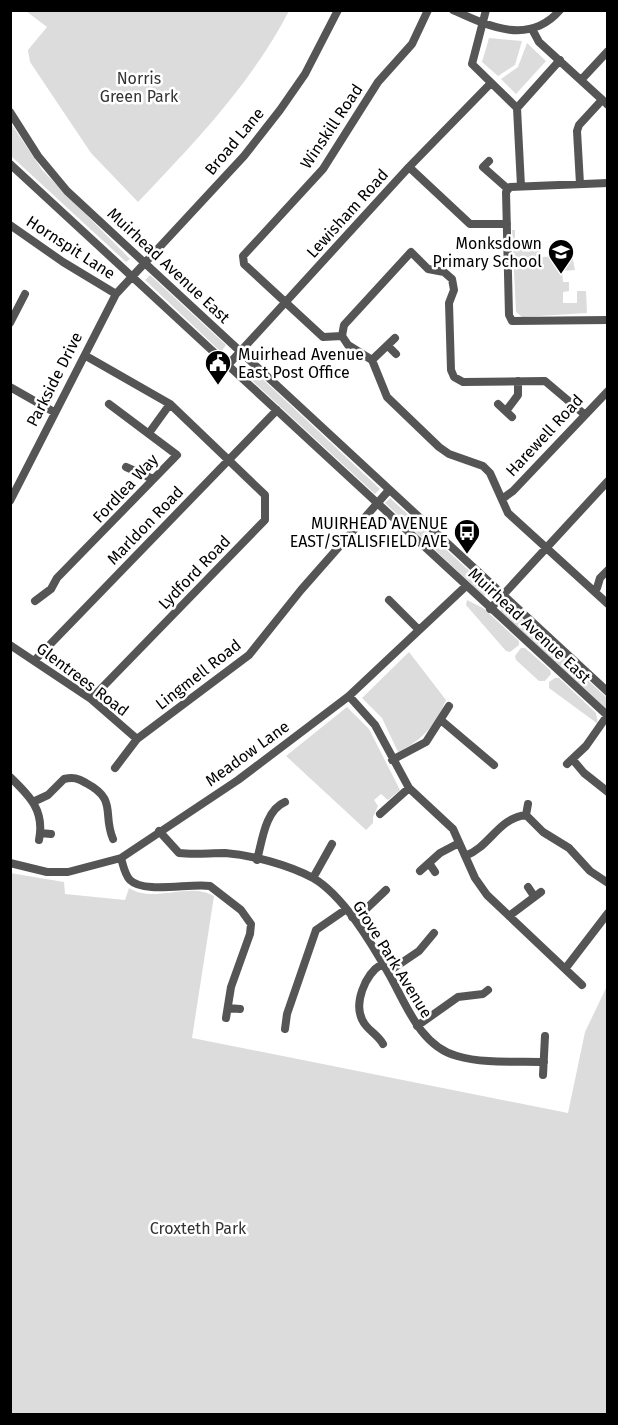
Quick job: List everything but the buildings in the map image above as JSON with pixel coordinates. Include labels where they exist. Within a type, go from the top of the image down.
[{"type":"street","name":"Broad Lane","points":[[132,275],[244,156],[280,110],[305,74],[338,10]]},
{"type":"street","name":"Winskill Road","points":[[342,336],[323,337],[244,264],[243,256],[323,169],[378,82],[412,44],[428,10]]},
{"type":"street","points":[[453,10],[482,23],[509,31],[532,29],[560,10]]},
{"type":"street","points":[[486,10],[472,64],[516,108],[521,186]]},
{"type":"street","points":[[532,29],[534,35],[605,102],[579,125],[577,131],[580,184]]},
{"type":"street","points":[[581,80],[608,51]]},
{"type":"street","points":[[516,108],[560,60]]},
{"type":"street","name":"Lewisham Road","points":[[228,365],[410,167],[490,84]]},
{"type":"street","name":"Muirhead Avenue East","points":[[13,115],[51,173],[240,352],[608,692]]},
{"type":"street","points":[[489,161],[483,167],[507,190],[509,315],[512,321],[608,320]]},
{"type":"street","name":"Muirhead Avenue East","points":[[10,164],[607,716]]},
{"type":"street","points":[[410,167],[470,225],[507,224]]},
{"type":"street","points":[[507,190],[521,186],[608,183]]},
{"type":"street","name":"Hornspit Lane","points":[[10,225],[63,262],[116,294]]},
{"type":"street","points":[[584,414],[545,381],[464,382],[454,377],[451,369],[449,303],[454,290],[452,279],[444,273],[428,269],[411,252],[344,325],[342,336],[348,345],[372,360],[387,397],[439,447],[449,454],[483,466],[490,473],[508,513],[608,604]]},
{"type":"street","name":"Parkside Drive","points":[[10,501],[54,412],[86,356],[94,334],[116,294],[132,275]]},
{"type":"street","points":[[10,322],[14,304],[25,294]]},
{"type":"street","points":[[372,360],[395,338]]},
{"type":"street","points":[[388,346],[396,354]]},
{"type":"street","name":"Lydford Road","points":[[86,356],[170,404],[265,495],[266,520],[91,699]]},
{"type":"street","points":[[498,404],[509,414],[518,395],[518,381]]},
{"type":"street","points":[[10,387],[54,412]]},
{"type":"street","name":"Harewell Road","points":[[502,499],[608,391]]},
{"type":"street","name":"Fordlea Way","points":[[35,601],[51,589],[57,578],[177,455],[109,404]]},
{"type":"street","points":[[149,433],[170,404]]},
{"type":"street","name":"Marldon Road","points":[[34,661],[277,410]]},
{"type":"street","points":[[126,467],[153,479]]},
{"type":"street","points":[[490,609],[608,481]]},
{"type":"street","name":"Lingmell Road","points":[[115,768],[137,739],[249,655],[301,590],[389,490]]},
{"type":"street","points":[[595,590],[600,578],[608,570]]},
{"type":"street","name":"Meadow Lane","points":[[10,863],[46,872],[68,872],[120,858],[237,780],[349,696],[466,586]]},
{"type":"street","points":[[595,590],[608,588]]},
{"type":"street","points":[[389,600],[418,629]]},
{"type":"street","name":"Glentrees Road","points":[[10,645],[91,699],[137,739]]},
{"type":"street","points":[[349,696],[375,725],[409,788],[449,824],[480,886],[582,985]]},
{"type":"street","points":[[392,760],[419,747],[442,721],[449,706]]},
{"type":"street","points":[[607,716],[570,762],[608,792]]},
{"type":"street","points":[[442,721],[491,763],[482,769]]},
{"type":"street","points":[[10,777],[35,801],[40,818],[40,836],[51,834]]},
{"type":"street","points":[[35,801],[48,795],[64,779],[80,780],[98,790],[110,809],[112,835],[100,833]]},
{"type":"street","points":[[380,801],[384,812],[409,788]]},
{"type":"street","points":[[257,860],[270,817],[277,805],[285,802]]},
{"type":"street","points":[[526,815],[528,804]]},
{"type":"street","points":[[465,856],[482,848],[503,824],[526,815]]},
{"type":"street","points":[[526,815],[543,832],[569,848],[590,871],[608,883]]},
{"type":"street","name":"Grove Park Avenue","points":[[159,831],[179,853],[225,853],[257,860],[313,878],[333,893],[352,917],[385,968],[417,1026],[438,1048],[457,1056],[544,1062]]},
{"type":"street","points":[[420,871],[459,843]]},
{"type":"street","points":[[313,878],[332,844]]},
{"type":"street","points":[[120,858],[127,876],[135,884],[152,887],[210,886],[246,915],[251,929],[234,975],[226,1018]]},
{"type":"street","points":[[429,863],[435,872]]},
{"type":"street","points":[[509,916],[537,894],[528,887]]},
{"type":"street","points":[[352,917],[366,909],[386,890]]},
{"type":"street","points":[[288,1026],[316,930],[345,910]]},
{"type":"street","points":[[565,969],[608,913]]},
{"type":"street","points":[[383,1044],[378,1036],[365,1025],[359,1009],[369,975],[419,951],[434,933]]},
{"type":"street","points":[[417,1026],[459,997],[488,990]]},
{"type":"street","points":[[228,1008],[240,1009]]},
{"type":"street","points":[[543,1076],[545,1036]]},
{"type":"green space","name":"Norris Green Park","points":[[26,11],[289,11],[274,38],[240,88],[138,202],[91,153],[30,62],[28,50],[47,27]]},
{"type":"green space","points":[[489,38],[522,41],[515,65],[498,76],[482,62]]},
{"type":"green space","points":[[527,43],[546,61],[516,94],[501,79],[518,67]]},
{"type":"green space","points":[[10,122],[43,171],[130,259],[126,262],[11,156]]},
{"type":"green space","points":[[512,230],[515,230],[515,240],[540,240],[541,257],[562,256],[562,253],[571,250],[575,270],[562,271],[563,282],[569,282],[569,291],[563,292],[563,303],[577,303],[577,291],[586,291],[587,313],[522,317],[516,312]]},
{"type":"green space","points":[[150,275],[226,345],[221,352],[145,280]]},
{"type":"green space","points":[[252,369],[380,489],[375,494],[247,376]]},
{"type":"green space","points":[[390,498],[490,590],[484,596],[385,503]]},
{"type":"green space","points":[[467,600],[483,608],[519,641],[519,645],[510,652],[506,651],[466,605]]},
{"type":"green space","points":[[507,605],[607,698],[607,711],[500,611]]},
{"type":"green space","points":[[521,648],[525,648],[550,670],[551,674],[545,681],[539,681],[516,660],[515,656]]},
{"type":"green space","points":[[409,652],[446,700],[427,731],[398,752],[382,718],[362,698]]},
{"type":"green space","points":[[559,678],[596,713],[598,724],[549,688],[549,682]]},
{"type":"green space","points":[[347,707],[369,729],[400,790],[388,800],[381,794],[374,800],[378,806],[373,823],[366,830],[286,756]]},
{"type":"green space","name":"Croxteth Park","points":[[10,873],[64,882],[65,894],[125,900],[129,888],[149,894],[193,891],[214,896],[192,1038],[568,1113],[585,1032],[607,986],[607,1414],[11,1414]]},
{"type":"place","name":"Monksdown Primary School","points":[[561,275]]},
{"type":"place","name":"Muirhead Avenue East Post Office","points":[[218,386]]},
{"type":"place","name":"MUIRHEAD AVENUE EAST/STALISFIELD AVE","points":[[467,555]]}]
